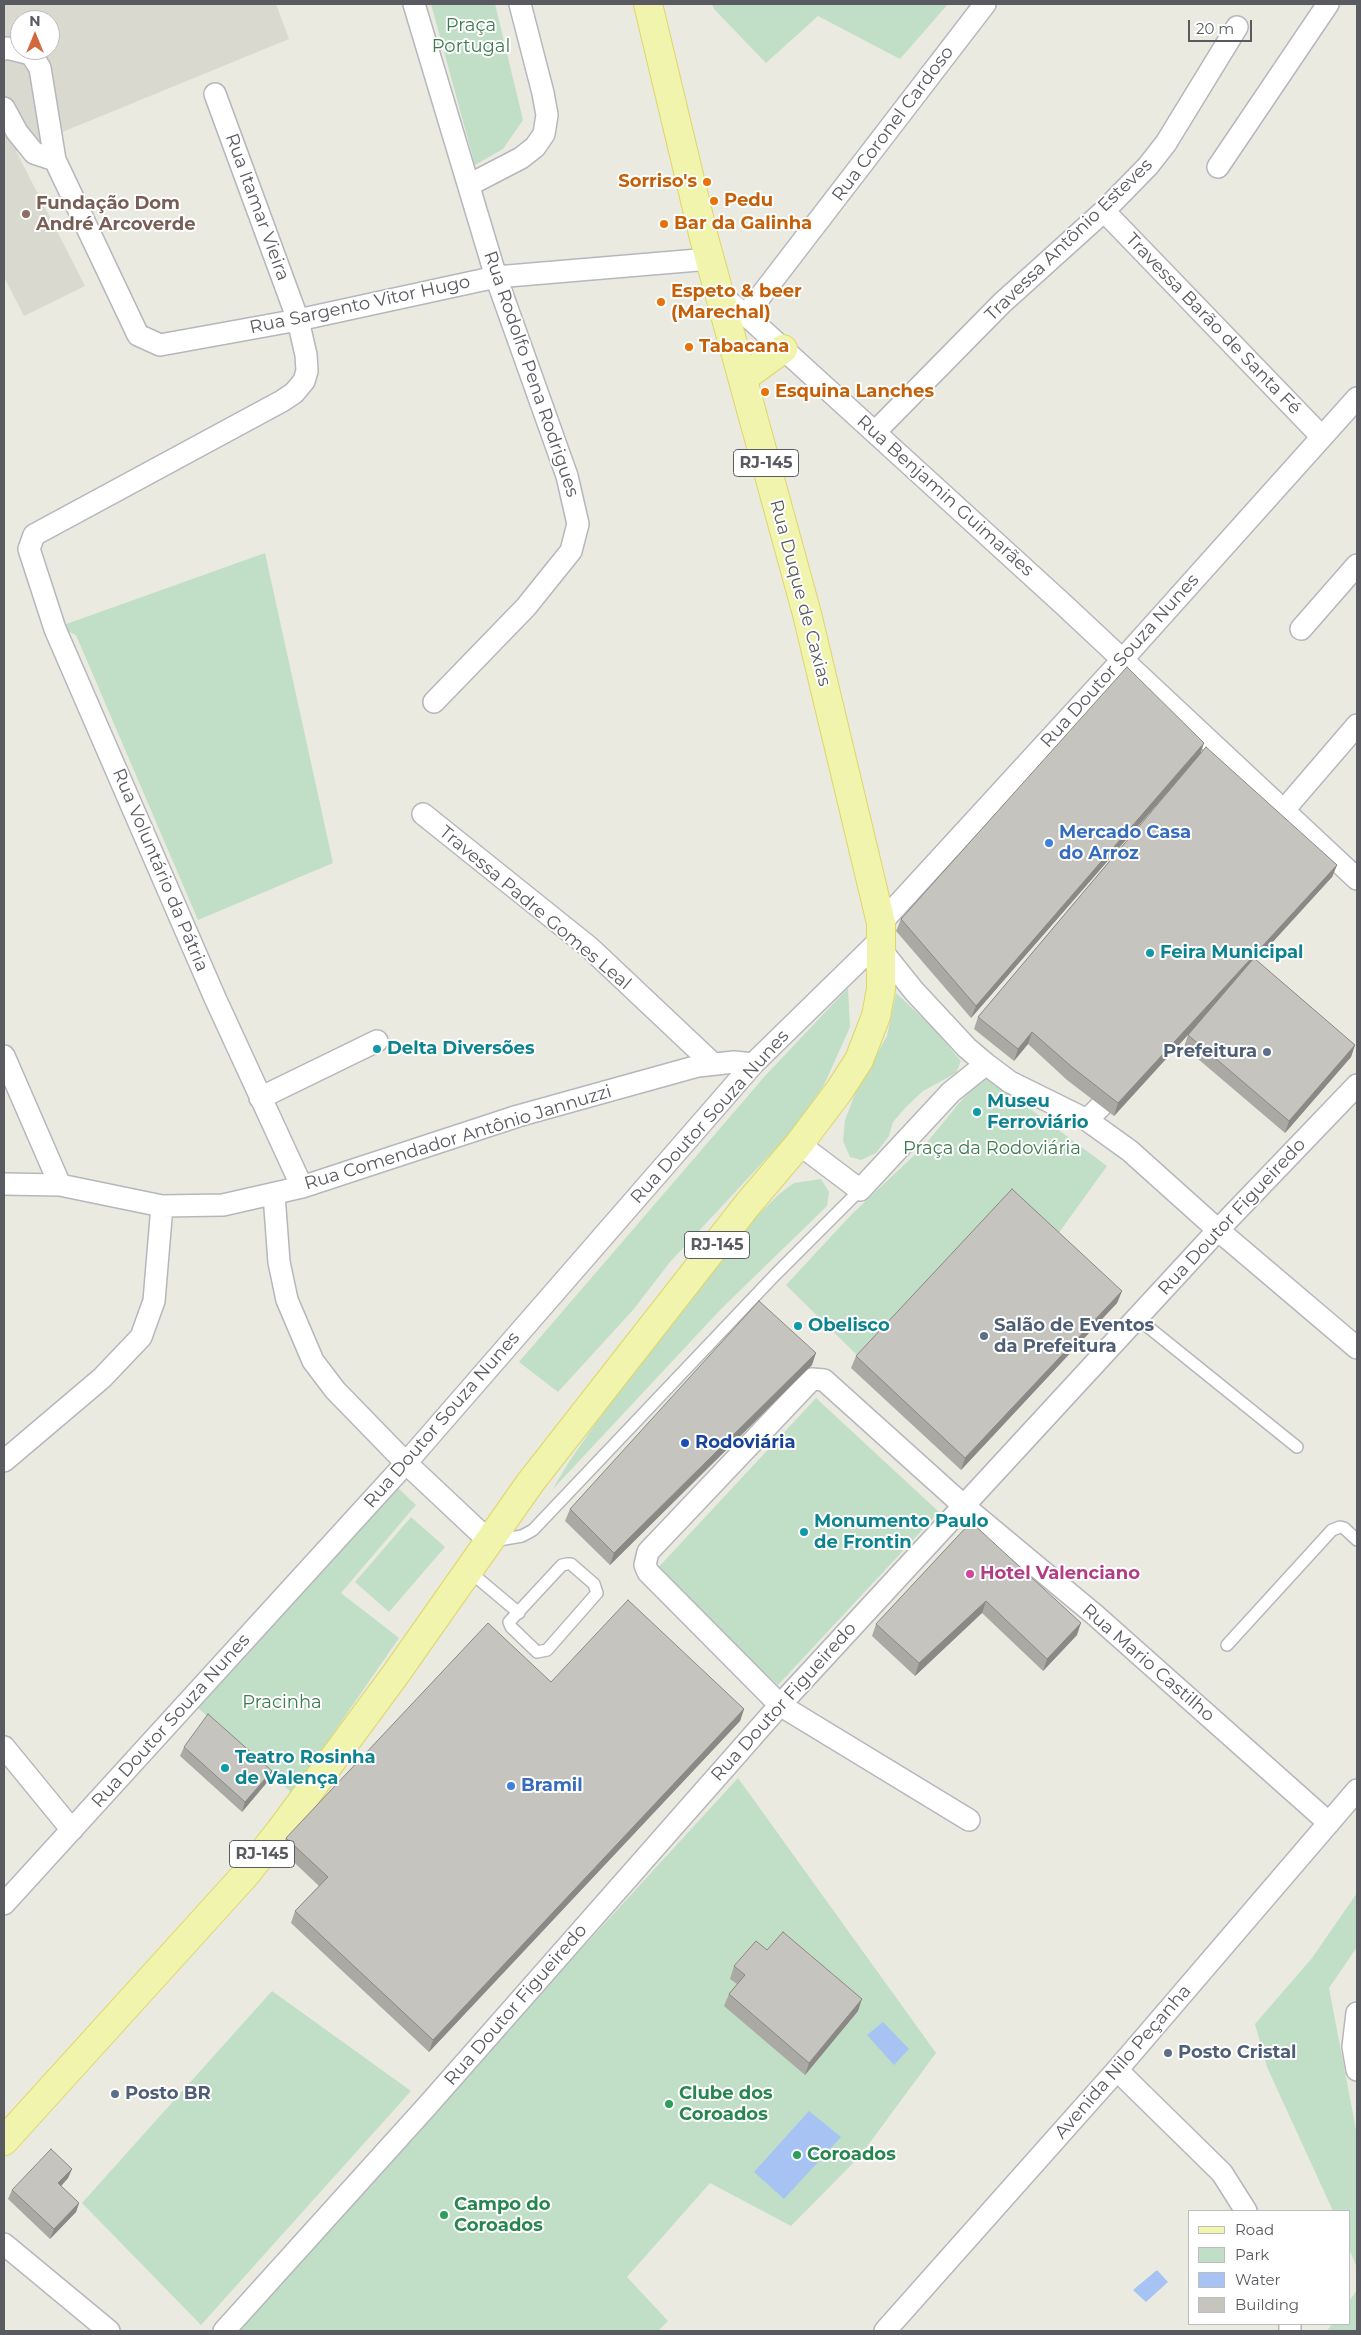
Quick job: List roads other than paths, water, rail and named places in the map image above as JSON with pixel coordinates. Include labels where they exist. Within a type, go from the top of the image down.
[{"type":"main road","name":"Rua Duque de Caxias","points":[[648,4],[710,259],[807,614],[881,937]]},
{"type":"main road","points":[[743,378],[783,349]]},
{"type":"main road","name":"RJ-145","points":[[4,2141],[251,1867],[286,1823],[469,1572],[542,1468],[748,1204],[799,1144],[859,1060],[876,1016],[881,989],[881,937]]},
{"type":"street","name":"Rua Rodolfo Pena Rodrigues","points":[[414,4],[496,276],[567,476],[576,508],[578,524],[576,541],[571,551],[526,607],[434,702]]},
{"type":"street","points":[[469,185],[521,158],[535,147],[544,134],[547,114],[520,4]]},
{"type":"street","name":"Rua Coronel Cardoso","points":[[746,315],[985,4]]},
{"type":"street","points":[[1218,167],[1328,4]]},
{"type":"street","name":"Travessa Antônio Esteves","points":[[874,432],[1002,303],[1104,211],[1148,166],[1166,142],[1237,27]]},
{"type":"street","points":[[4,50],[7,48],[31,54],[40,68],[55,160],[34,153],[17,132],[4,108]]},
{"type":"street","name":"Rua Itamar Vieira","points":[[29,550],[34,535],[143,478],[294,393],[304,381],[307,371],[306,354],[298,320],[215,94]]},
{"type":"street","name":"Rua Sargento Vitor Hugo","points":[[55,160],[138,335],[160,345],[298,320],[496,276],[710,259]]},
{"type":"street","name":"Travessa Barão de Santa Fé","points":[[1104,211],[1322,438]]},
{"type":"street","name":"Rua Benjamin Guimarães","points":[[720,295],[746,315],[1123,659],[1284,810],[1330,865],[1357,879]]},
{"type":"street","name":"Rua Doutor Souza Nunes","points":[[4,1904],[406,1463],[753,1064],[881,937],[1123,659],[1357,398]]},
{"type":"street","name":"Rua Voluntário da Pátria","points":[[29,550],[55,628],[260,1098],[302,1187]]},
{"type":"street","points":[[1301,629],[1357,565]]},
{"type":"street","points":[[1284,810],[1357,725]]},
{"type":"street","name":"Travessa Padre Gomes Leal","points":[[423,814],[589,947],[712,1063]]},
{"type":"street","points":[[881,937],[914,991],[967,1048],[1010,1082],[1094,1113],[1130,1151],[1218,1230],[1357,1348]]},
{"type":"street","points":[[260,1098],[378,1041]]},
{"type":"street","points":[[4,1056],[60,1184]]},
{"type":"street","name":"Rua Comendador Antônio Jannuzzi","points":[[4,1184],[60,1184],[162,1206],[209,1206],[274,1195],[518,1116],[712,1063],[753,1064]]},
{"type":"street","points":[[799,1144],[860,1190],[951,1092],[986,1064]]},
{"type":"street","name":"Rua Doutor Figueiredo","points":[[224,2331],[428,2105],[780,1705],[1218,1230],[1357,1085]]},
{"type":"street","points":[[274,1195],[279,1262],[287,1300],[313,1361],[335,1390],[406,1463],[489,1541]]},
{"type":"street","points":[[4,1460],[102,1378],[141,1337],[154,1301],[162,1206]]},
{"type":"street","name":"Rua Mario Castilho","points":[[780,1705],[648,1572],[645,1565],[648,1552],[812,1379],[824,1380],[964,1506],[1095,1615],[1329,1823]]},
{"type":"street","points":[[780,1705],[969,1820]]},
{"type":"street","points":[[4,1747],[72,1830]]},
{"type":"street","name":"Avenida Nilo Peçanha","points":[[885,2331],[1116,2070],[1357,1790]]},
{"type":"street","points":[[1357,2012],[1353,2047],[1357,2070]]},
{"type":"street","points":[[1116,2070],[1222,2173],[1245,2210]]},
{"type":"street","points":[[4,2244],[109,2331]]},
{"type":"lane","points":[[489,1541],[522,1536],[533,1530],[774,1275],[860,1190]]},
{"type":"lane","points":[[1137,1318],[1297,1447]]},
{"type":"lane","points":[[1227,1645],[1332,1530],[1340,1527],[1344,1528],[1357,1540]]},
{"type":"lane","points":[[571,1564],[597,1589],[596,1597],[541,1653],[537,1652],[510,1626],[509,1622],[518,1613],[562,1565],[571,1564]]},
{"type":"lane","points":[[469,1572],[518,1613]]},
{"type":"water","points":[[883,2022],[909,2049],[894,2065],[867,2035]]},
{"type":"water","name":"Coroados","points":[[809,2111],[841,2137],[784,2199],[754,2172]]},
{"type":"water","points":[[1157,2270],[1168,2282],[1146,2302],[1133,2290]]},
{"type":"place","name":"Sorriso's","points":[[707,182]]},
{"type":"place","name":"Pedu","points":[[714,201]]},
{"type":"place","name":"Fundação Dom André Arcoverde","points":[[26,214]]},
{"type":"place","name":"Bar da Galinha","points":[[664,224]]},
{"type":"place","name":"Espeto & beer (Marechal)","points":[[661,302]]},
{"type":"place","name":"Tabacana","points":[[689,347]]},
{"type":"place","name":"Esquina Lanches","points":[[765,392]]},
{"type":"place","name":"Mercado Casa do Arroz","points":[[1049,843]]},
{"type":"place","name":"Feira Municipal","points":[[1150,953]]},
{"type":"place","name":"Delta Diversões","points":[[377,1049]]},
{"type":"place","name":"Prefeitura","points":[[1267,1052]]},
{"type":"place","name":"Museu Ferroviário","points":[[977,1112]]},
{"type":"place","name":"Obelisco","points":[[798,1326]]},
{"type":"place","name":"Salão de Eventos da Prefeitura","points":[[984,1336]]},
{"type":"place","name":"Rodoviária","points":[[685,1443]]},
{"type":"place","name":"Monumento Paulo de Frontin","points":[[804,1532]]},
{"type":"place","name":"Hotel Valenciano","points":[[970,1574]]},
{"type":"place","name":"Teatro Rosinha de Valença","points":[[225,1768]]},
{"type":"place","name":"Bramil","points":[[511,1786]]},
{"type":"place","name":"Posto Cristal","points":[[1168,2053]]},
{"type":"place","name":"Posto BR","points":[[115,2094]]},
{"type":"place","name":"Clube dos Coroados","points":[[669,2104]]},
{"type":"place","name":"Coroados","points":[[797,2155]]},
{"type":"place","name":"Campo do Coroados","points":[[444,2215]]},
{"type":"park label","name":"Praça Portugal","points":[[471,36]]},
{"type":"park label","name":"Praça da Rodoviária","points":[[992,1149]]},
{"type":"park label","name":"Pracinha","points":[[282,1703]]}]
